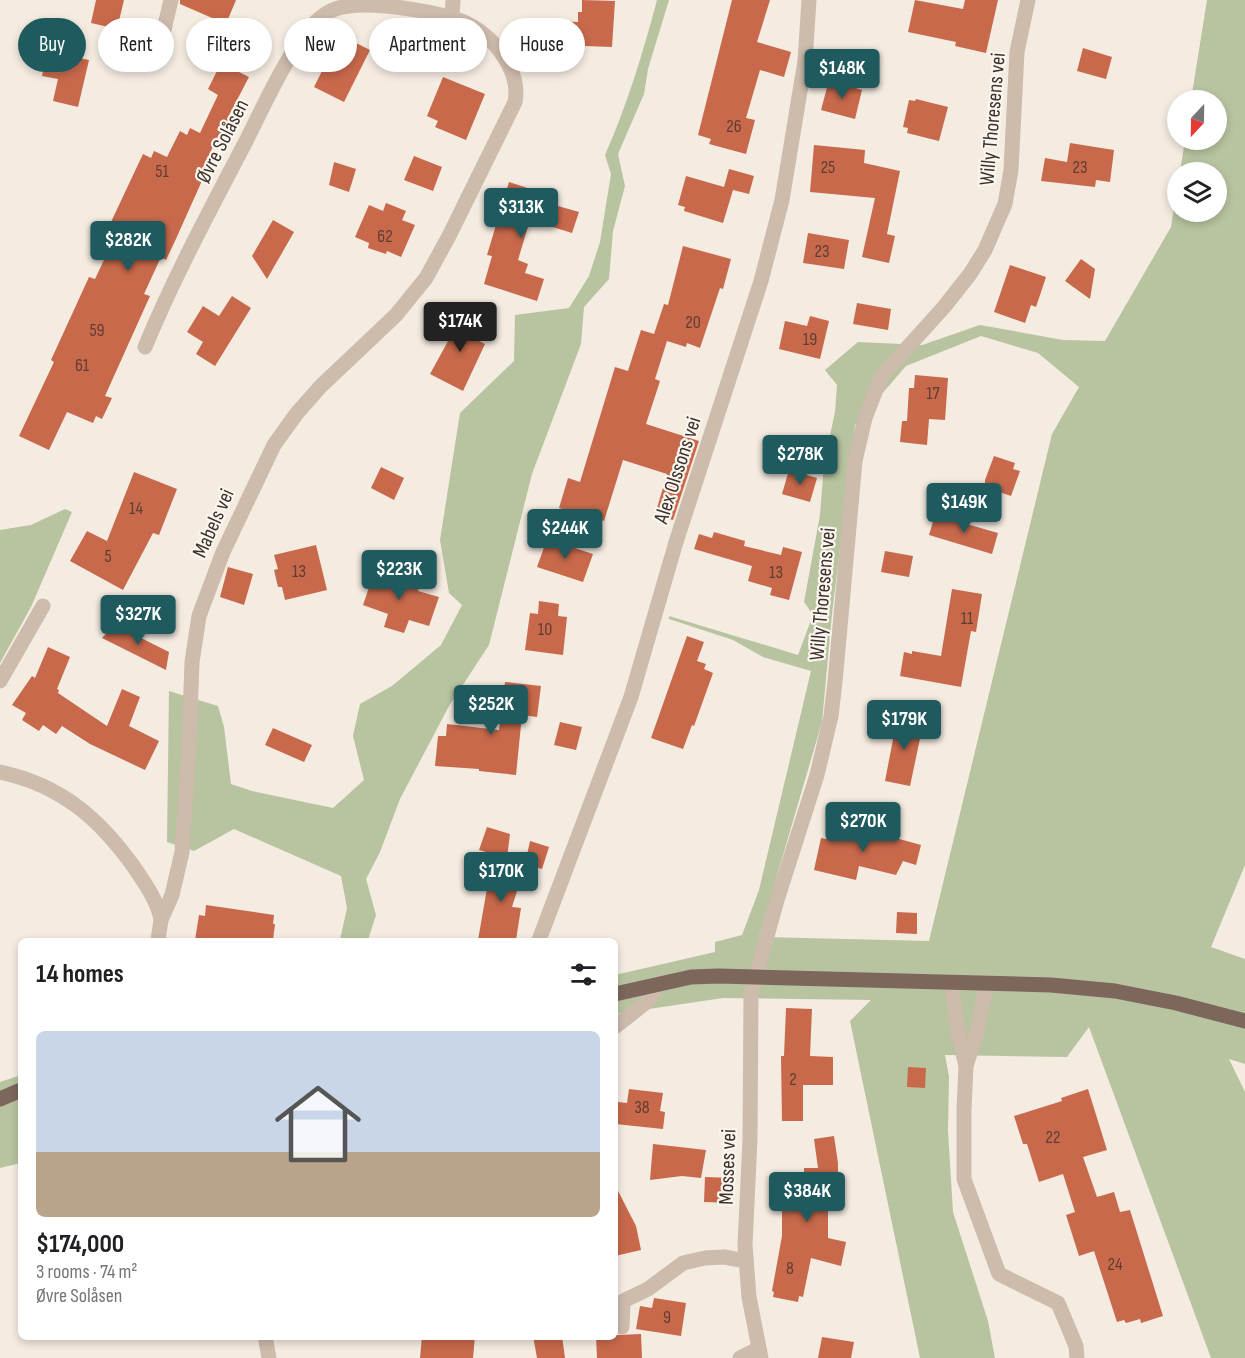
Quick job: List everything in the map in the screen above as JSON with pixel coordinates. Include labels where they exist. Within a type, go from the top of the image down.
[{"type":"main road","points":[[618,993],[691,977],[756,976],[987,982],[1052,985],[1115,992],[1176,1003],[1245,1021]]},
{"type":"main road","points":[[0,1099],[18,1091]]},
{"type":"street","points":[[167,18],[171,0]]},
{"type":"street","points":[[452,18],[453,0]]},
{"type":"street","name":"Alex Olssons vei","points":[[540,938],[631,697],[676,542],[761,281],[782,200],[805,60],[809,0]]},
{"type":"street","name":"Willy Thoresens vei","points":[[756,976],[777,900],[818,775],[831,716],[855,461],[865,418],[879,382],[886,371],[944,307],[970,274],[985,250],[1005,204],[1011,170],[1017,52],[1028,0]]},
{"type":"street","name":"Øvre Solåsen","points":[[145,347],[166,298],[265,104],[293,52],[309,29],[321,17],[349,6],[373,6],[452,18]]},
{"type":"street","name":"Øvre Solåsen","points":[[396,315],[426,278],[444,246],[507,121],[517,95],[514,74],[496,47],[487,39]]},
{"type":"street","name":"Mabels vei","points":[[158,938],[160,920],[172,895],[182,852],[192,662],[199,616],[214,572],[274,445],[297,413],[321,386],[396,315]]},
{"type":"street","points":[[0,681],[43,606]]},
{"type":"street","points":[[0,772],[31,780],[60,794],[86,812],[117,843],[141,877],[159,912],[160,920]]},
{"type":"street","name":"Mosses vei","points":[[756,976],[752,994],[746,1261],[748,1297],[760,1353]]},
{"type":"street","points":[[951,981],[958,1033],[966,1066]]},
{"type":"street","points":[[987,982],[977,1032],[966,1066],[964,1179],[999,1274],[1058,1304],[1076,1346],[1077,1358]]},
{"type":"street","points":[[618,1025],[649,1000],[658,983]]},
{"type":"street","points":[[622,1327],[623,1301],[648,1288],[683,1263],[724,1257],[746,1261]]},
{"type":"street","points":[[266,1340],[269,1358]]},
{"type":"street","points":[[740,1358],[760,1353]]},
{"type":"green space","points":[[657,0],[669,0],[648,69],[644,94],[618,154],[625,186],[613,231],[609,279],[584,307],[581,344],[532,474],[489,645],[449,706],[400,799],[380,852],[366,879],[376,915],[369,938],[340,938],[347,908],[341,876],[234,829],[194,851],[167,842],[169,691],[218,706],[224,727],[231,784],[252,791],[333,808],[364,780],[353,736],[360,704],[392,686],[441,645],[462,605],[449,593],[440,540],[460,413],[514,361],[515,315],[569,308],[589,276],[600,242],[611,174],[605,155],[646,40]]},
{"type":"green space","points":[[1207,0],[1245,0],[1245,865],[1211,947],[1245,959],[1245,1064],[1229,1059],[1245,1092],[1245,1358],[1211,1358],[1089,1027],[1067,1057],[945,1055],[949,1077],[948,1131],[953,1212],[988,1321],[995,1358],[920,1358],[850,1021],[871,1000],[723,998],[618,1014],[618,974],[715,952],[715,942],[742,935],[759,890],[811,671],[763,657],[733,640],[669,619],[669,616],[798,655],[813,615],[804,602],[820,515],[824,464],[835,412],[837,385],[825,370],[858,342],[922,345],[980,325],[1063,340],[1105,341],[1172,222],[1227,222],[1227,162],[1182,162],[1183,150],[1227,150],[1227,90],[1193,90]],"holes":[[[981,336],[1038,353],[1079,387],[1052,434],[929,941],[759,937],[822,722],[832,614],[855,425],[906,366]]]},
{"type":"green space","points":[[65,509],[72,512],[31,607],[0,663],[0,530],[31,525]]},
{"type":"green space","points":[[18,1076],[18,1164],[0,1168],[0,1082]]},
{"type":"building","points":[[96,0],[124,0],[120,18],[98,18],[98,25],[91,23]]},
{"type":"building","points":[[180,0],[236,0],[228,18],[212,18],[180,4]]},
{"type":"building","points":[[582,0],[615,1],[612,47],[585,46],[585,18],[578,18],[578,12],[582,12]]},
{"type":"building","points":[[732,0],[770,0],[757,42],[791,52],[784,77],[760,70],[746,118],[755,120],[746,154],[709,144],[711,139],[698,135]]},
{"type":"building","points":[[915,0],[963,9],[965,0],[998,0],[986,53],[955,46],[956,42],[908,32]]},
{"type":"building","points":[[357,44],[369,50],[344,102],[314,87],[322,72],[357,72]]},
{"type":"building","points":[[1083,48],[1112,57],[1106,79],[1077,71]]},
{"type":"building","points":[[86,59],[89,60],[78,107],[53,101],[58,79],[42,76],[43,72],[86,72]]},
{"type":"building","points":[[216,72],[239,72],[249,77],[227,119],[233,122],[226,138],[219,134],[201,172],[205,174],[175,241],[166,260],[161,257],[144,294],[150,296],[105,396],[112,398],[102,419],[96,416],[93,423],[67,412],[49,450],[19,436],[54,362],[51,360],[89,277],[95,279],[112,243],[103,239],[143,154],[151,158],[154,151],[167,157],[180,131],[187,135],[190,128],[200,133],[218,95],[208,89]]},
{"type":"building","points":[[443,77],[485,94],[466,140],[435,127],[438,121],[427,116]]},
{"type":"building","points":[[829,80],[862,90],[855,119],[821,110]]},
{"type":"building","points":[[916,99],[948,107],[939,141],[907,133],[908,128],[903,127],[909,100],[915,101]]},
{"type":"building","points":[[1070,143],[1114,150],[1110,182],[1096,180],[1095,187],[1041,181],[1045,158],[1067,162]]},
{"type":"building","points":[[814,145],[865,150],[864,163],[900,171],[887,234],[895,236],[889,263],[862,257],[875,198],[810,192]]},
{"type":"building","points":[[414,156],[442,167],[433,191],[404,180]]},
{"type":"building","points":[[334,162],[356,169],[349,192],[329,185]]},
{"type":"building","points":[[729,169],[754,176],[749,194],[733,190],[723,223],[684,211],[685,207],[678,205],[686,176],[724,187]]},
{"type":"building","points":[[509,182],[540,192],[537,200],[579,212],[572,233],[530,220],[518,260],[528,264],[525,273],[544,279],[537,301],[484,284],[492,256],[487,255]]},
{"type":"building","points":[[386,203],[406,211],[402,220],[415,225],[401,257],[387,251],[386,254],[368,248],[369,243],[355,237],[369,205],[383,211]]},
{"type":"building","points":[[273,220],[294,232],[267,279],[252,256]]},
{"type":"building","points":[[808,233],[849,240],[844,269],[803,263]]},
{"type":"building","points":[[683,246],[731,259],[723,289],[720,288],[700,348],[687,343],[686,347],[667,341],[655,379],[660,381],[646,424],[699,441],[673,520],[655,515],[667,474],[623,460],[604,521],[559,508],[568,478],[580,482],[615,367],[628,371],[641,330],[654,334],[664,304],[668,305]]},
{"type":"building","points":[[1081,259],[1095,269],[1090,299],[1065,281]]},
{"type":"building","points":[[1010,265],[1046,277],[1036,307],[1031,305],[1025,323],[994,312]]},
{"type":"building","points":[[232,296],[251,308],[215,366],[196,354],[203,342],[187,332],[203,306],[219,316]]},
{"type":"building","points":[[857,303],[891,309],[888,330],[853,324]]},
{"type":"building","points":[[464,312],[485,323],[477,340],[485,344],[463,391],[430,374]]},
{"type":"building","points":[[810,316],[829,321],[820,359],[779,349],[785,321],[807,326]]},
{"type":"building","points":[[915,375],[948,378],[945,420],[929,419],[927,445],[900,442],[902,421],[907,421],[909,388],[914,388]]},
{"type":"building","points":[[994,456],[1015,463],[1013,469],[1020,471],[1011,496],[985,487],[985,480]]},
{"type":"building","points":[[381,467],[404,478],[394,500],[371,488]]},
{"type":"building","points":[[789,470],[817,478],[810,502],[782,494]]},
{"type":"building","points":[[134,472],[177,489],[159,535],[153,533],[123,590],[70,561],[87,531],[107,541]]},
{"type":"building","points":[[935,515],[998,533],[992,554],[929,535]]},
{"type":"building","points":[[714,532],[745,541],[744,546],[781,555],[783,547],[802,552],[789,600],[770,595],[772,588],[748,581],[752,566],[694,549],[699,534],[712,538]]},
{"type":"building","points":[[547,539],[593,554],[583,582],[537,567]]},
{"type":"building","points":[[316,545],[327,590],[285,600],[282,587],[278,587],[274,570],[278,569],[274,555]]},
{"type":"building","points":[[885,551],[913,556],[909,577],[881,572]]},
{"type":"building","points":[[228,567],[253,574],[244,605],[220,597]]},
{"type":"building","points":[[376,567],[403,577],[401,582],[419,588],[418,591],[439,597],[429,626],[409,620],[404,633],[384,627],[388,614],[363,605]]},
{"type":"building","points":[[952,589],[982,594],[976,632],[971,631],[961,687],[900,676],[904,652],[912,654],[912,651],[941,656]]},
{"type":"building","points":[[539,601],[559,604],[558,616],[567,617],[563,655],[525,650],[530,613],[538,614]]},
{"type":"building","points":[[115,625],[169,652],[166,670],[102,638]]},
{"type":"building","points":[[687,636],[704,642],[697,661],[706,664],[704,669],[713,673],[683,749],[651,738]]},
{"type":"building","points":[[48,647],[70,657],[57,689],[58,693],[107,726],[122,689],[140,697],[129,726],[159,741],[145,770],[90,744],[62,726],[56,734],[43,725],[39,731],[22,720],[26,713],[12,705],[32,676],[35,678]]},
{"type":"building","points":[[505,682],[541,686],[537,717],[522,715],[516,775],[479,771],[479,769],[435,766],[438,736],[446,736],[447,724],[499,730]]},
{"type":"building","points":[[901,715],[921,719],[918,734],[921,734],[910,786],[885,781],[895,729],[898,730]]},
{"type":"building","points":[[560,722],[582,727],[576,750],[554,745]]},
{"type":"building","points":[[273,728],[312,745],[304,762],[265,745]]},
{"type":"building","points":[[830,826],[884,838],[885,835],[921,845],[916,865],[903,861],[896,875],[859,866],[856,880],[814,870],[821,838],[828,837]]},
{"type":"building","points":[[487,827],[510,834],[507,858],[479,850]]},
{"type":"building","points":[[530,841],[549,847],[542,869],[525,864]]},
{"type":"building","points":[[492,860],[525,866],[512,907],[521,908],[516,938],[478,938]]},
{"type":"building","points":[[206,905],[274,915],[273,938],[195,938],[199,915],[205,916]]},
{"type":"building","points":[[897,912],[917,913],[917,934],[896,933]]},
{"type":"building","points":[[786,1008],[812,1009],[810,1056],[833,1057],[833,1085],[803,1085],[803,1121],[782,1121],[781,1056],[784,1056]]},
{"type":"building","points":[[908,1067],[926,1068],[925,1088],[907,1087]]},
{"type":"building","points":[[629,1089],[663,1093],[660,1111],[665,1112],[663,1129],[618,1124],[618,1102],[627,1103]]},
{"type":"building","points":[[1088,1089],[1107,1150],[1083,1157],[1097,1197],[1114,1192],[1120,1212],[1130,1210],[1163,1316],[1141,1323],[1140,1319],[1126,1323],[1124,1320],[1117,1322],[1094,1251],[1079,1256],[1066,1215],[1075,1212],[1063,1174],[1039,1182],[1027,1144],[1023,1144],[1014,1116],[1062,1101],[1061,1098]]},
{"type":"building","points":[[834,1136],[838,1185],[831,1185],[831,1199],[828,1199],[828,1238],[846,1242],[841,1266],[811,1258],[803,1297],[799,1296],[798,1302],[773,1297],[774,1292],[772,1291],[782,1236],[782,1179],[794,1179],[794,1172],[804,1173],[804,1168],[818,1168],[814,1139]]},
{"type":"building","points":[[653,1144],[706,1150],[701,1178],[682,1176],[650,1180]]},
{"type":"building","points":[[705,1177],[734,1178],[733,1203],[704,1202]]},
{"type":"building","points":[[618,1191],[636,1226],[641,1250],[618,1255]]},
{"type":"building","points":[[654,1298],[686,1303],[681,1336],[636,1329],[640,1306],[652,1308]]},
{"type":"building","points":[[641,1334],[642,1358],[597,1358],[596,1340],[618,1340],[618,1335]]},
{"type":"building","points":[[822,1337],[854,1342],[851,1358],[818,1358]]},
{"type":"building","points":[[422,1340],[475,1340],[473,1358],[420,1358]]},
{"type":"building","points":[[534,1340],[563,1340],[565,1358],[537,1358]]}]
